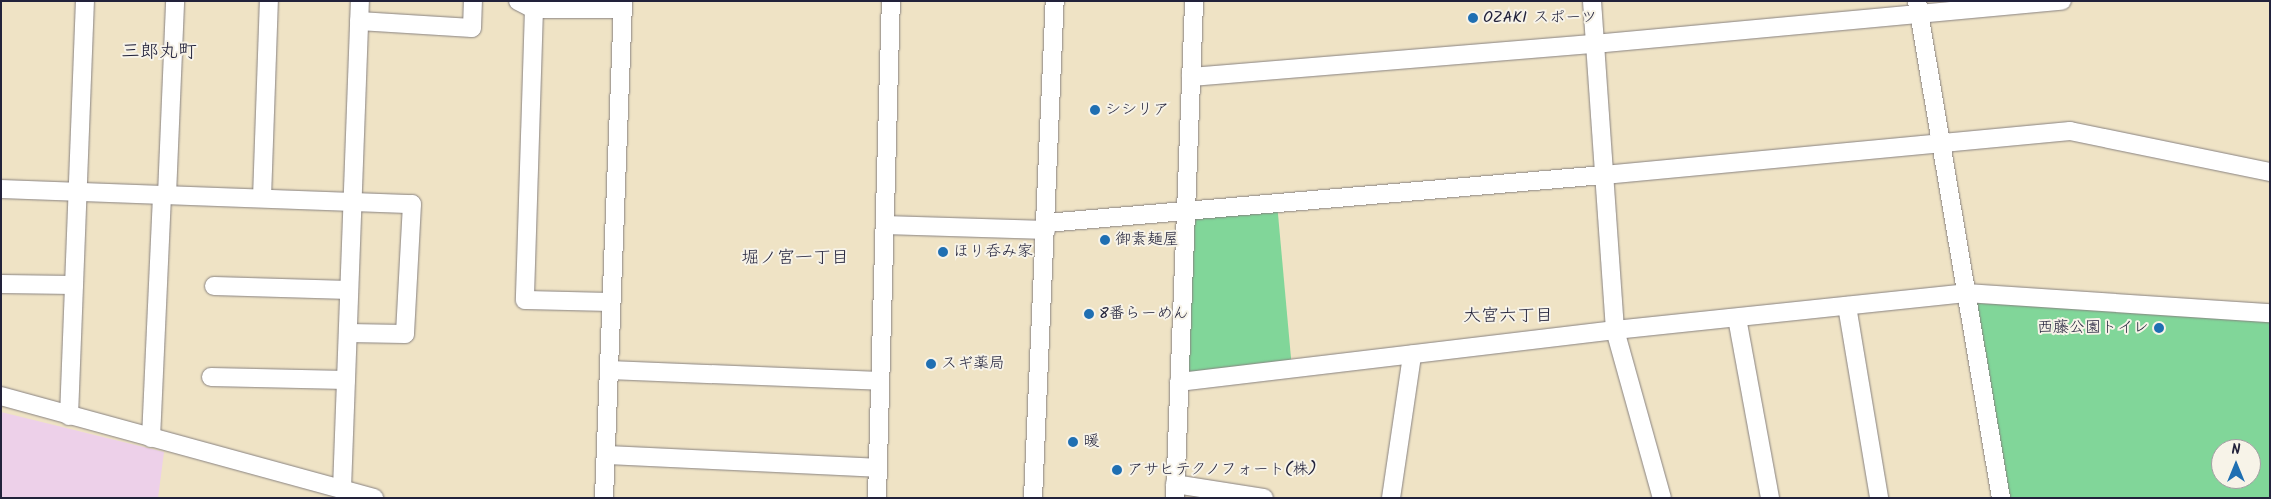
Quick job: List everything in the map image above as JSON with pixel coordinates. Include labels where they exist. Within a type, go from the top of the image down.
[{"type":"street","points":[[69,416],[85,1]]},
{"type":"street","points":[[151,438],[174,1]]},
{"type":"street","points":[[262,198],[269,1]]},
{"type":"street","points":[[343,492],[360,1]]},
{"type":"street","points":[[359,21],[472,28],[473,1]]},
{"type":"street","points":[[877,498],[891,1]]},
{"type":"street","points":[[1033,498],[1055,1]]},
{"type":"street","points":[[1194,1],[1175,491],[1264,498]]},
{"type":"street","points":[[1592,1],[1615,330],[1662,498]]},
{"type":"street","points":[[1192,77],[1595,44],[1918,7],[2062,1]]},
{"type":"street","points":[[604,498],[623,5],[526,5],[525,300],[611,302]]},
{"type":"street","points":[[1918,7],[2001,498]]},
{"type":"street","points":[[884,225],[1046,227],[1186,210],[1604,175],[2070,131],[2270,172]]},
{"type":"street","points":[[1,189],[412,204],[405,334],[348,333]]},
{"type":"street","points":[[1,284],[74,285]]},
{"type":"street","points":[[214,286],[349,290]]},
{"type":"street","points":[[1179,382],[1615,330],[1966,293],[2270,313]]},
{"type":"street","points":[[1846,306],[1879,498]]},
{"type":"street","points":[[1737,318],[1770,498]]},
{"type":"street","points":[[1391,498],[1412,354]]},
{"type":"street","points":[[609,370],[880,381]]},
{"type":"street","points":[[211,377],[346,380]]},
{"type":"street","points":[[1,396],[343,492],[374,498]]},
{"type":"street","points":[[606,455],[878,468]]},
{"type":"shaded area","points":[[1,412],[164,452],[158,498],[1,498]]},
{"type":"green space","points":[[1277,203],[1292,369],[1179,382],[1186,210]]},
{"type":"green space","points":[[1976,303],[2270,315],[2270,498],[2009,498]]},
{"type":"place","name":"OZAKI スポーツ","points":[[1473,18]]},
{"type":"place","name":"シシリア","points":[[1095,110]]},
{"type":"place","name":"御素麺屋","points":[[1105,240]]},
{"type":"place","name":"ほり呑み家","points":[[943,252]]},
{"type":"place","name":"8番らーめん","points":[[1089,314]]},
{"type":"place","name":"西藤公園トイレ","points":[[2159,328]]},
{"type":"place","name":"スギ薬局","points":[[931,364]]},
{"type":"place","name":"暖","points":[[1073,442]]},
{"type":"place","name":"アサヒテクノフォート(株)","points":[[1117,470]]},
{"type":"district","name":"三郎丸町","points":[[159,53]]},
{"type":"district","name":"堀ノ宮一丁目","points":[[795,259]]},
{"type":"district","name":"大宮六丁目","points":[[1508,317]]}]
